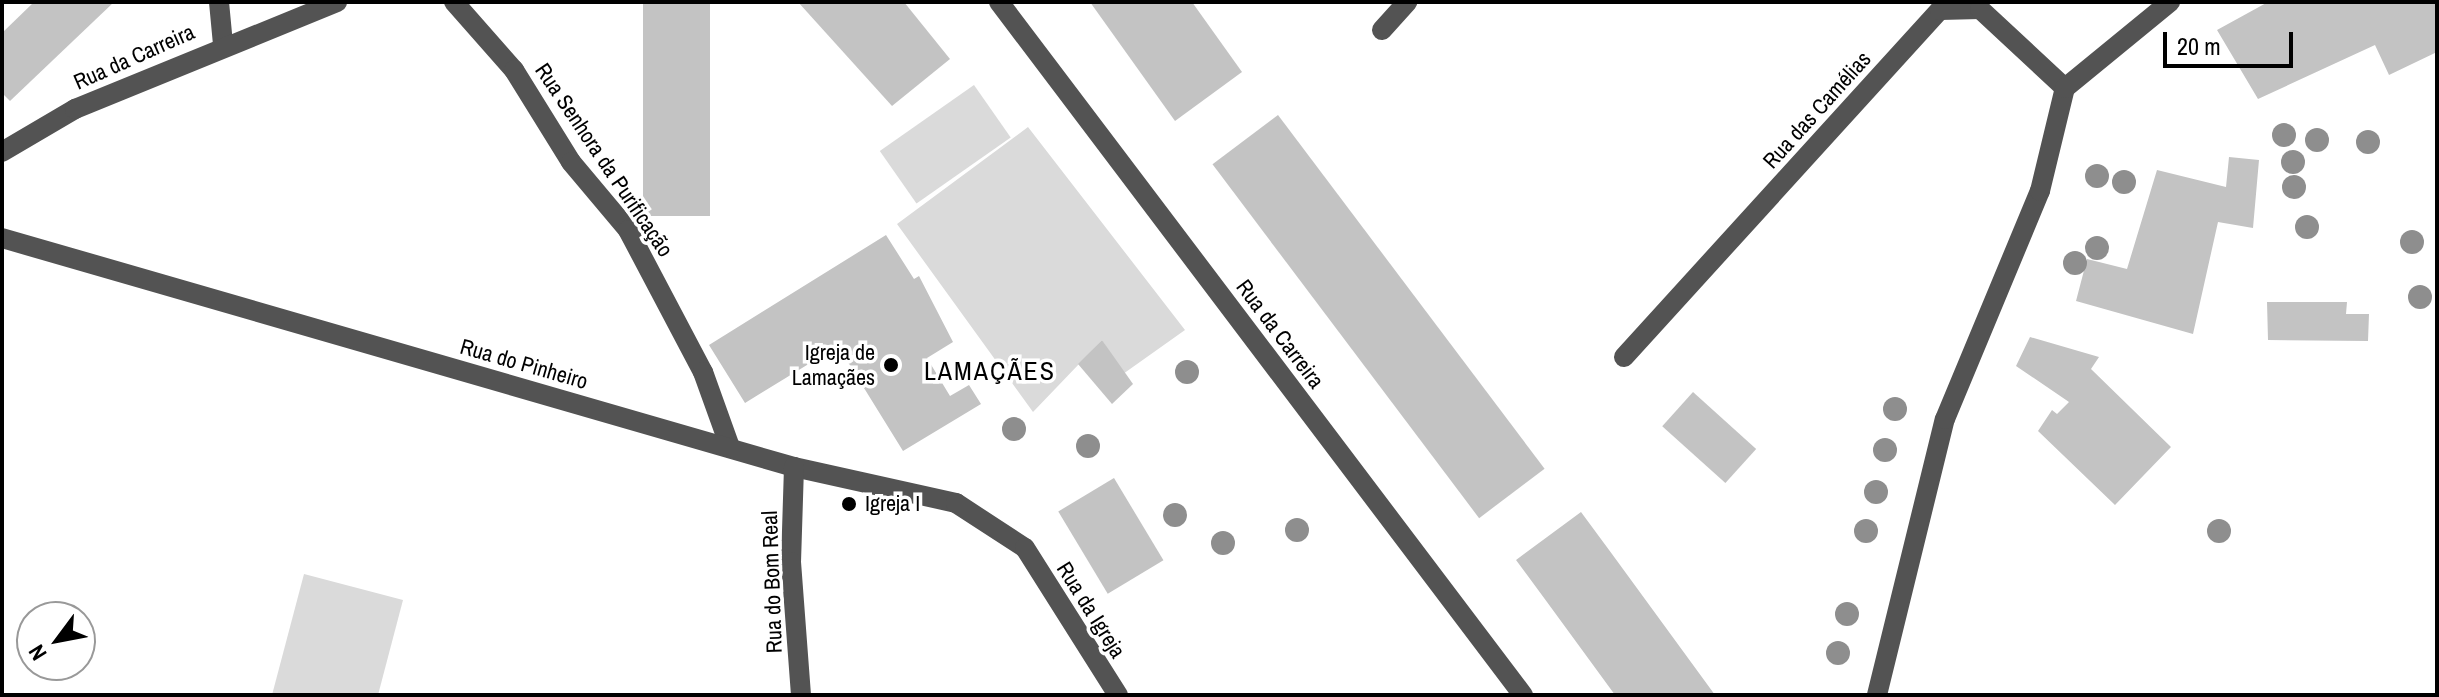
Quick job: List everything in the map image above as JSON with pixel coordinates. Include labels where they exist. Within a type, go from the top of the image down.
[{"type":"street","points":[[219,2],[223,44]]},
{"type":"street","name":"Rua da Carreira","points":[[2,152],[75,109],[223,44],[337,2]]},
{"type":"street","name":"Rua Senhora da Purificação","points":[[454,2],[514,70],[571,162],[628,230],[703,372],[730,447]]},
{"type":"street","name":"Rua da Carreira","points":[[999,2],[1523,695]]},
{"type":"street","points":[[1382,30],[1407,2]]},
{"type":"street","points":[[1877,695],[1945,419],[2040,191],[2065,88],[2170,2]]},
{"type":"street","name":"Rua das Camélias","points":[[1624,357],[1940,10],[1976,6],[2065,88]]},
{"type":"street","name":"Rua do Pinheiro","points":[[2,238],[794,467],[956,503],[1025,548]]},
{"type":"street","name":"Rua do Bom Real","points":[[794,467],[791,562],[801,695]]},
{"type":"street","name":"Rua da Igreja","points":[[1025,548],[1118,695]]},
{"type":"shaded area","points":[[974,85],[1011,137],[917,203],[880,151]]},
{"type":"shaded area","points":[[1028,127],[1185,330],[1123,374],[1102,340],[1033,412],[897,224]]},
{"type":"shaded area","points":[[304,574],[403,600],[378,695],[272,695]]},
{"type":"building","points":[[34,2],[114,2],[10,101],[2,93],[2,33]]},
{"type":"building","points":[[643,2],[710,2],[710,216],[643,216]]},
{"type":"building","points":[[798,2],[904,2],[950,59],[892,106]]},
{"type":"building","points":[[1090,2],[1192,2],[1242,72],[1175,121]]},
{"type":"building","points":[[2268,2],[2436,2],[2437,52],[2389,75],[2375,45],[2258,99],[2217,30]]},
{"type":"building","points":[[1278,115],[1545,469],[1479,518],[1213,164]]},
{"type":"building","points":[[2229,157],[2259,160],[2253,228],[2218,222],[2193,334],[2076,301],[2087,259],[2127,269],[2157,170],[2226,187]]},
{"type":"building","points":[[886,235],[914,279],[919,276],[953,342],[927,358],[950,396],[969,385],[981,404],[903,451],[838,346],[745,403],[709,345]]},
{"type":"building","points":[[2267,302],[2347,302],[2346,314],[2369,314],[2368,341],[2268,340]]},
{"type":"building","points":[[2030,337],[2099,357],[2091,369],[2171,447],[2115,505],[2038,431],[2052,410],[2057,414],[2069,402],[2016,366]]},
{"type":"building","points":[[1102,340],[1133,384],[1112,404],[1078,364]]},
{"type":"building","points":[[1693,392],[1756,449],[1725,483],[1662,426]]},
{"type":"building","points":[[1114,478],[1163,560],[1108,594],[1058,511]]},
{"type":"building","points":[[1581,512],[1715,695],[1615,695],[1516,560]]},
{"type":"place","name":"Igreja de Lamaçães","points":[[891,365]]},
{"type":"place","name":"Igreja I","points":[[849,504]]},
{"type":"district","name":"LAMAÇÃES","points":[[990,371]]}]
